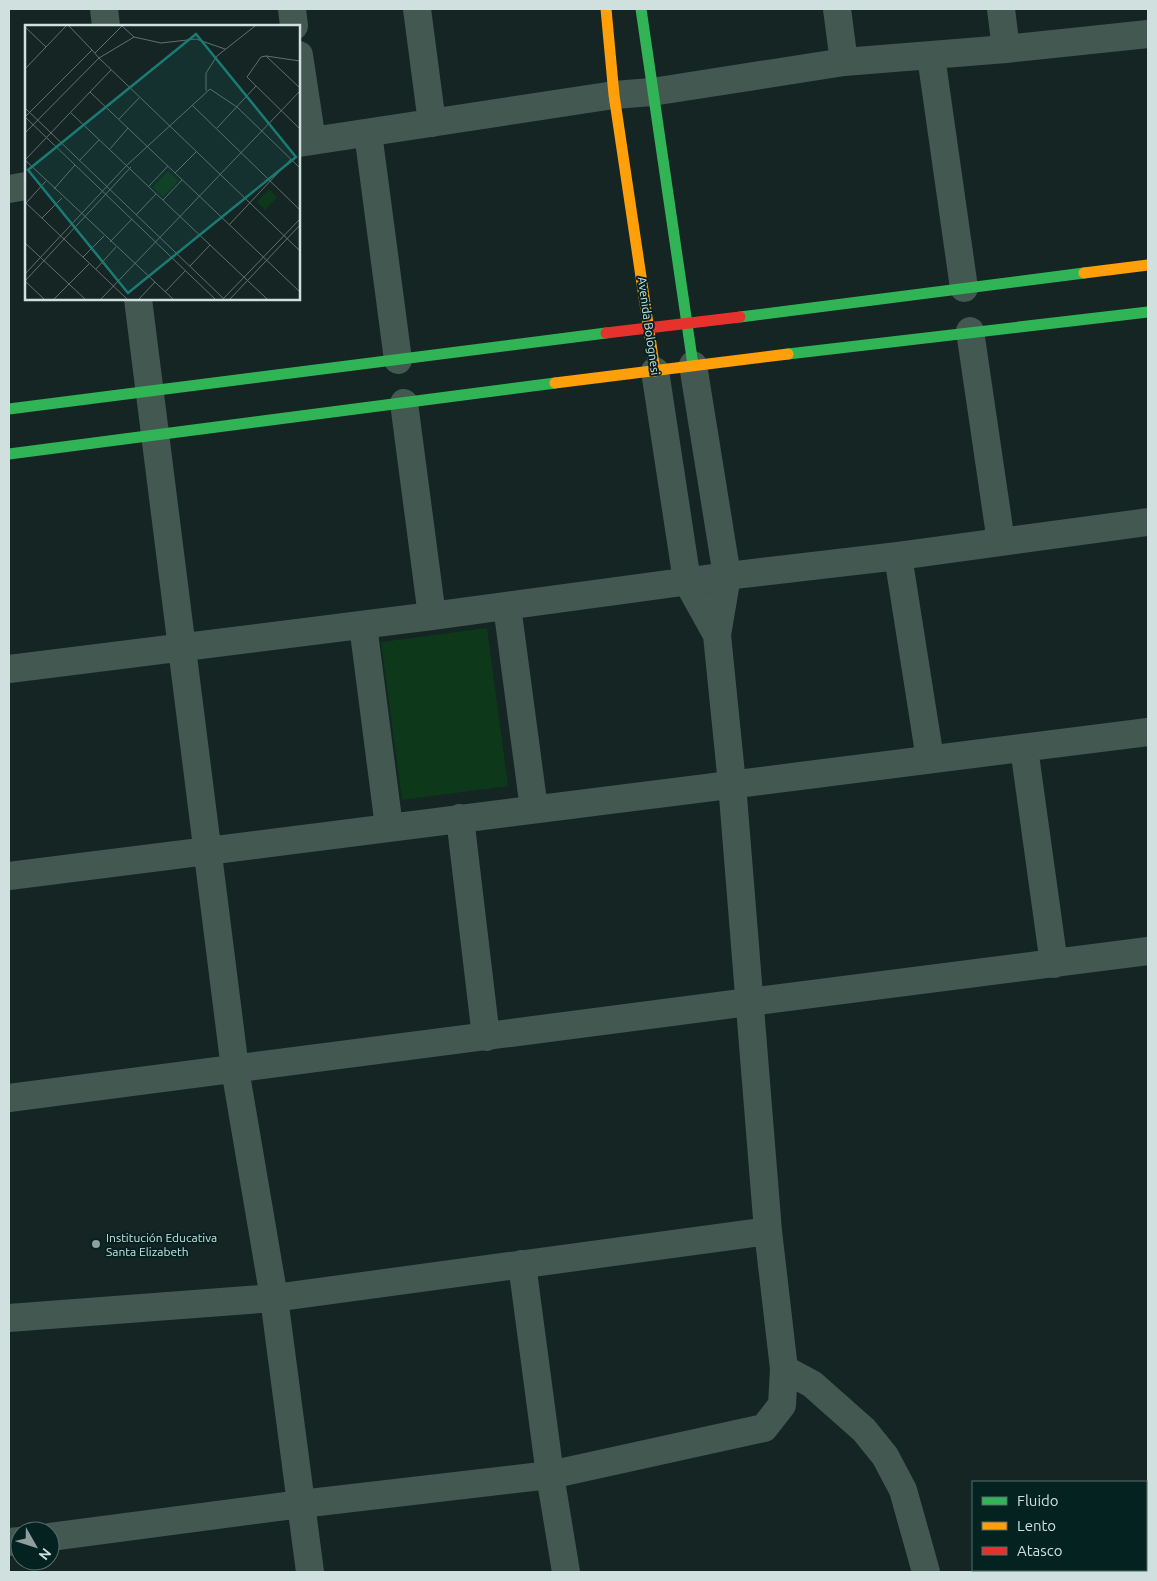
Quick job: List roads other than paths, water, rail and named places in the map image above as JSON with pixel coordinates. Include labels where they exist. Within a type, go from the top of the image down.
[{"type":"street","points":[[104,9],[106,25]]},
{"type":"street","points":[[292,9],[294,25]]},
{"type":"street","points":[[417,9],[432,123]]},
{"type":"street","name":"Avenida Bolognesi","points":[[606,9],[614,95],[687,581],[717,635]]},
{"type":"street","points":[[60,1536],[301,1504],[550,1475],[764,1428],[782,1405],[784,1369],[768,1231],[732,784],[717,635],[727,576],[693,365],[641,9]]},
{"type":"street","points":[[837,9],[844,62]]},
{"type":"street","points":[[1001,9],[1006,49]]},
{"type":"street","points":[[300,69],[305,142],[844,62],[931,56],[1148,34]]},
{"type":"street","points":[[931,56],[964,288]]},
{"type":"street","points":[[368,133],[398,360]]},
{"type":"street","points":[[9,189],[25,186]]},
{"type":"street","points":[[9,409],[1148,265]]},
{"type":"street","points":[[138,300],[235,1069],[274,1298],[310,1572]]},
{"type":"street","points":[[9,454],[693,365],[970,331],[1148,312]]},
{"type":"street","points":[[970,331],[1001,542]]},
{"type":"street","points":[[404,403],[432,616]]},
{"type":"street","points":[[9,669],[363,625],[687,581],[898,556],[1148,522]]},
{"type":"street","points":[[898,556],[930,759]]},
{"type":"street","points":[[507,606],[534,809]]},
{"type":"street","points":[[363,625],[389,828]]},
{"type":"street","points":[[9,876],[1148,732]]},
{"type":"street","points":[[1024,748],[1054,964]]},
{"type":"street","points":[[460,818],[486,1037]]},
{"type":"street","points":[[9,1098],[1148,952]]},
{"type":"street","points":[[9,1318],[274,1298],[768,1231]]},
{"type":"street","points":[[522,1264],[550,1475],[566,1572]]},
{"type":"street","points":[[784,1369],[812,1384],[864,1430],[884,1456],[903,1490],[926,1572]]},
{"type":"place","name":"Institución Educativa Santa Elizabeth","points":[[96,1244]]}]
